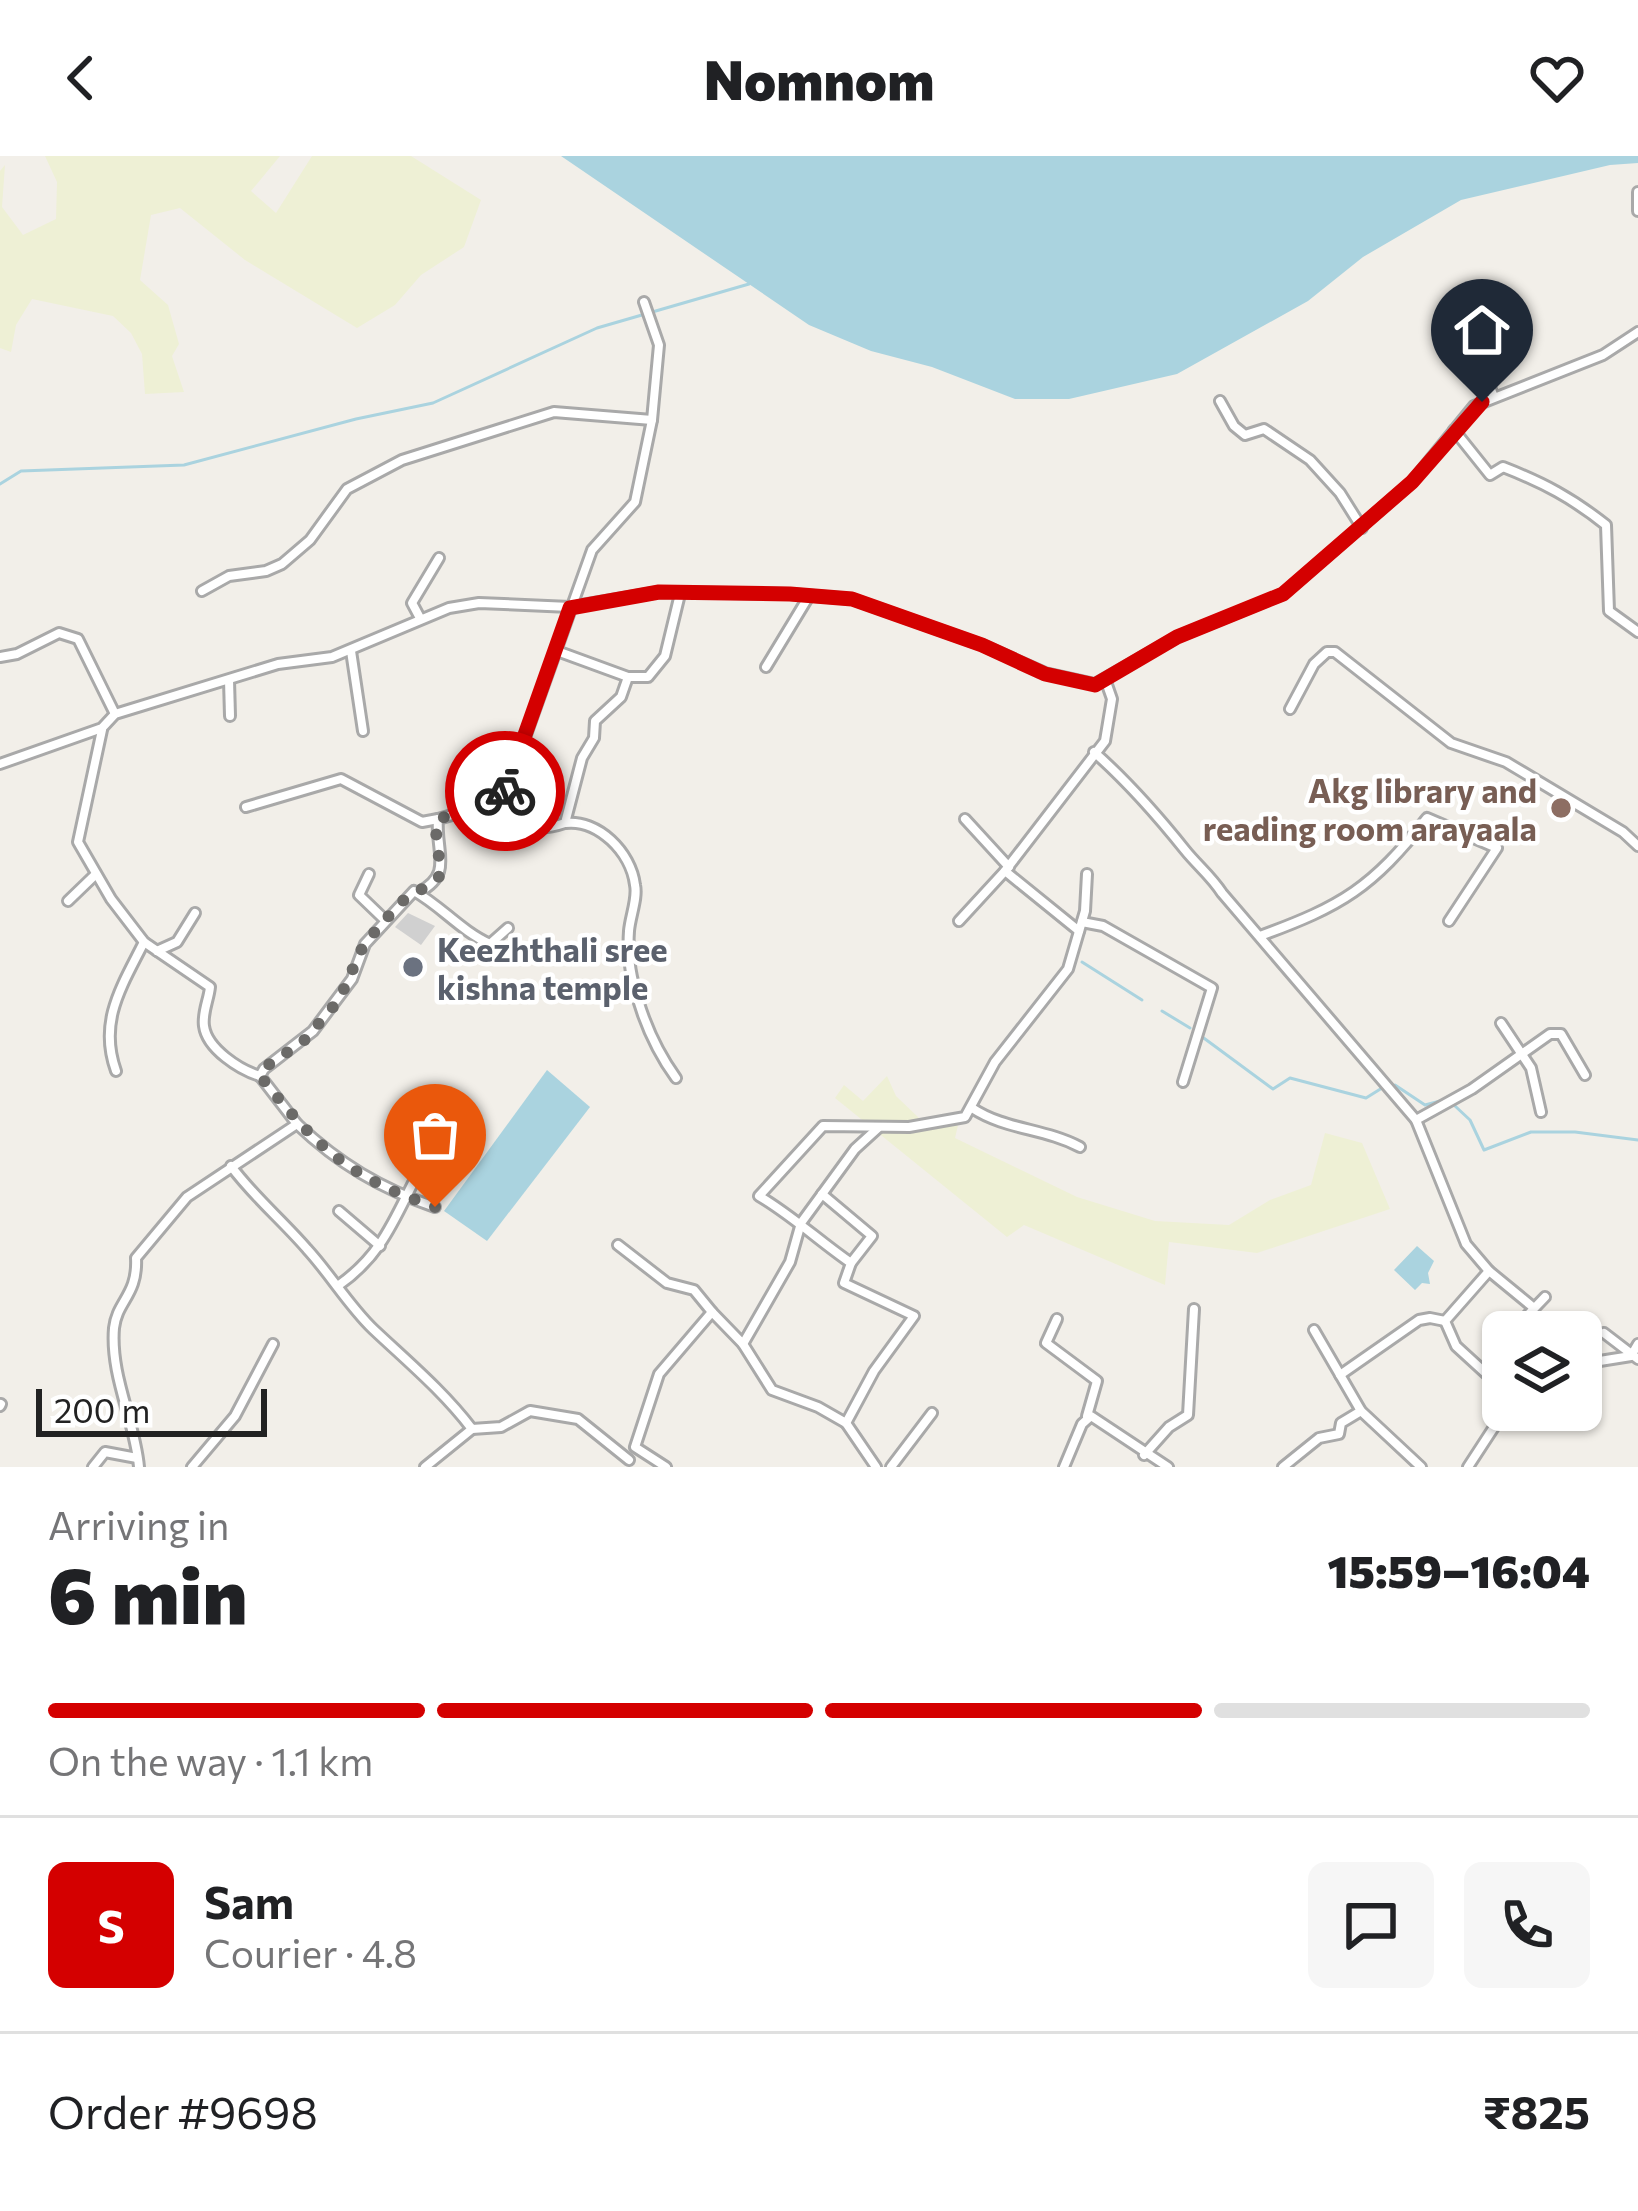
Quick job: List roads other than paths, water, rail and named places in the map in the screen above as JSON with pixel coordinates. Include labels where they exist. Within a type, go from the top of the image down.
[{"type":"street","points":[[1638,192],[1638,211]]},
{"type":"street","points":[[246,807],[340,779],[422,822],[498,802],[592,550],[635,502],[652,420],[659,345],[647,310]]},
{"type":"street","points":[[1485,323],[1475,352],[1494,397]]},
{"type":"street","points":[[0,764],[102,728],[115,714],[294,660],[351,651],[420,618],[479,603],[570,608],[659,592],[852,599],[982,645],[1045,674],[1095,685],[1177,637],[1283,594],[1412,482],[1474,406],[1603,355],[1638,332]]},
{"type":"street","points":[[1220,400],[1239,432],[1245,435],[1264,429],[1310,460],[1340,493],[1362,528]]},
{"type":"street","points":[[202,591],[229,576],[282,564],[310,540],[347,489],[402,460],[554,412],[652,420]]},
{"type":"street","points":[[1454,430],[1490,475],[1503,467],[1521,474],[1568,495],[1606,525],[1609,611],[1638,632]]},
{"type":"street","points":[[420,618],[412,603],[439,558]]},
{"type":"street","points":[[557,651],[628,677],[648,677],[661,665],[680,594]]},
{"type":"street","points":[[766,667],[808,596]]},
{"type":"street","points":[[0,657],[17,654],[58,632],[70,635],[84,648],[115,714]]},
{"type":"street","points":[[351,651],[364,731]]},
{"type":"street","points":[[1290,709],[1314,664],[1327,652],[1335,652],[1450,742],[1506,762],[1624,832],[1638,846]]},
{"type":"street","points":[[565,823],[595,722],[621,697],[628,677]]},
{"type":"street","points":[[959,921],[1007,869],[1105,740],[1112,699],[1105,679]]},
{"type":"street","points":[[229,680],[230,716]]},
{"type":"street","points":[[102,728],[78,842],[110,899],[144,942],[210,987],[203,1018],[207,1035],[225,1057],[260,1076],[297,1124],[332,1156],[404,1196],[435,1207]]},
{"type":"street","points":[[1094,752],[1205,868],[1416,1120],[1466,1244],[1489,1271],[1534,1308]]},
{"type":"street","points":[[498,802],[528,829],[575,822],[605,833],[617,848],[635,885],[628,934],[632,977],[657,1051],[676,1078]]},
{"type":"street","points":[[1260,936],[1324,913],[1363,889],[1427,818],[1498,848],[1449,921]]},
{"type":"street","points":[[260,1076],[271,1062],[301,1044],[339,1000],[364,944],[385,920],[410,893],[438,879],[438,819]]},
{"type":"street","points":[[965,819],[1052,913],[1081,926],[1103,926],[1212,988],[1184,1082]]},
{"type":"street","points":[[68,902],[96,874]]},
{"type":"street","points":[[369,874],[359,895],[385,920]]},
{"type":"street","points":[[851,1263],[759,1196],[824,1126],[909,1127],[965,1117],[995,1062],[1068,969],[1081,926],[1087,874]]},
{"type":"street","points":[[419,892],[466,933],[490,944],[508,928]]},
{"type":"street","points":[[158,951],[177,942],[195,913]]},
{"type":"street","points":[[116,1071],[107,1046],[108,1031],[119,992],[144,942]]},
{"type":"street","points":[[1501,1023],[1531,1069],[1541,1112]]},
{"type":"street","points":[[1416,1120],[1472,1089],[1550,1034],[1561,1034],[1585,1075]]},
{"type":"street","points":[[972,1108],[1002,1124],[1040,1130],[1080,1147]]},
{"type":"street","points":[[138,1462],[118,1371],[114,1324],[138,1282],[136,1258],[187,1196],[297,1124]]},
{"type":"street","points":[[743,1344],[790,1262],[801,1223],[855,1149],[880,1126]]},
{"type":"street","points":[[339,1285],[367,1265],[428,1155]]},
{"type":"street","points":[[231,1166],[369,1325],[423,1371],[472,1429]]},
{"type":"street","points":[[823,1194],[872,1236],[851,1263],[844,1283],[914,1316],[874,1371],[846,1423]]},
{"type":"street","points":[[339,1211],[380,1246]]},
{"type":"street","points":[[618,1245],[667,1283],[694,1290],[743,1344],[772,1390],[846,1423],[876,1467]]},
{"type":"street","points":[[1445,1321],[1489,1271]]},
{"type":"street","points":[[1531,1311],[1545,1297]]},
{"type":"street","points":[[1144,1455],[1169,1427],[1188,1415],[1194,1309]]},
{"type":"street","points":[[425,1467],[472,1429],[500,1427],[530,1411],[578,1419],[627,1463],[655,1383],[712,1312]]},
{"type":"street","points":[[1057,1319],[1046,1343],[1097,1381],[1064,1467]]},
{"type":"street","points":[[1340,1375],[1419,1320],[1445,1321]]},
{"type":"street","points":[[1445,1321],[1456,1346],[1482,1369]]},
{"type":"street","points":[[1314,1330],[1361,1412],[1421,1467]]},
{"type":"street","points":[[1604,1333],[1634,1358]]},
{"type":"street","points":[[191,1467],[235,1415],[273,1344]]},
{"type":"street","points":[[1634,1358],[1638,1344]]},
{"type":"street","points":[[1602,1362],[1634,1358]]},
{"type":"street","points":[[1283,1467],[1319,1438],[1339,1434],[1341,1423],[1361,1412]]},
{"type":"street","points":[[891,1467],[932,1413]]},
{"type":"street","points":[[1086,1418],[1100,1422],[1168,1467]]},
{"type":"street","points":[[1468,1467],[1491,1431]]},
{"type":"street","points":[[635,1447],[666,1467]]},
{"type":"street","points":[[93,1467],[105,1451],[138,1462]]},
{"type":"water","points":[[561,156],[1638,156],[1638,163],[1610,165],[1461,200],[1363,257],[1308,301],[1177,374],[1069,399],[1015,399],[809,325]]},
{"type":"water","points":[[547,1070],[590,1107],[487,1241],[444,1211]]},
{"type":"water","points":[[1417,1246],[1434,1261],[1428,1273],[1430,1284],[1422,1283],[1415,1290],[1394,1270]]},
{"type":"waterway","points":[[0,484],[21,471],[184,465],[433,403],[597,328],[749,284]]},
{"type":"waterway","points":[[1082,962],[1142,1000]]},
{"type":"waterway","points":[[1162,1011],[1190,1028]]},
{"type":"waterway","points":[[1201,1036],[1273,1089],[1290,1078],[1366,1098],[1382,1088]]},
{"type":"waterway","points":[[1395,1085],[1425,1105],[1444,1100]]},
{"type":"waterway","points":[[1455,1106],[1470,1120],[1484,1150],[1531,1132],[1638,1140]]},
{"type":"place","name":"Akg library and reading room arayaala","points":[[1561,808]]},
{"type":"place","name":"Keezhthali sree kishna temple","points":[[413,967]]}]
